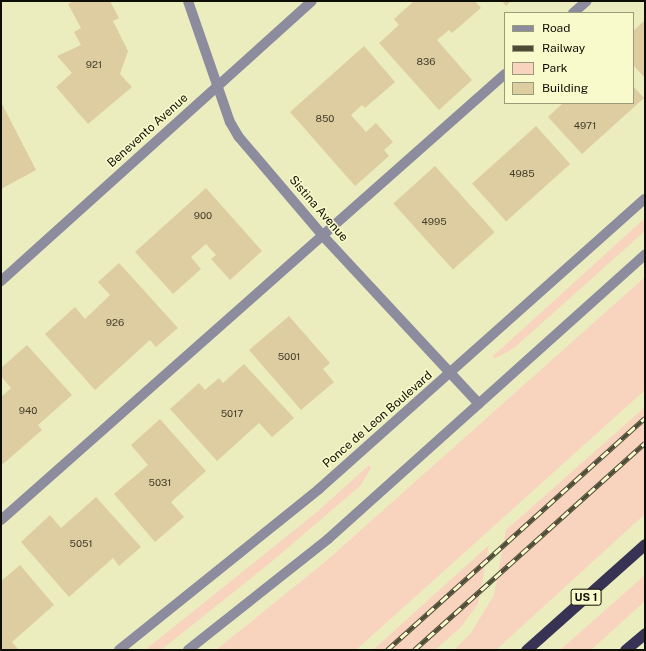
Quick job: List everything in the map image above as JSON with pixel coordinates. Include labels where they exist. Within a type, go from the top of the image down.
[{"type":"highway","name":"US 1","points":[[526,650],[645,544]]},
{"type":"highway","points":[[626,650],[645,632]]},
{"type":"street","name":"Sistina Avenue","points":[[188,1],[216,86],[230,122],[238,136],[323,236],[452,373],[479,404]]},
{"type":"street","name":"Benevento Avenue","points":[[1,281],[312,1]]},
{"type":"street","points":[[574,12],[587,1]]},
{"type":"street","points":[[1,520],[504,75]]},
{"type":"street","name":"Ponce de Leon Boulevard","points":[[119,650],[319,489],[452,373],[645,199]]},
{"type":"street","points":[[188,650],[328,539],[645,255]]},
{"type":"green space","points":[[645,218],[645,231],[514,348],[496,358],[492,357]]},
{"type":"green space","points":[[645,277],[645,390],[356,650],[216,650],[325,562]]},
{"type":"green space","points":[[645,407],[645,514],[496,650],[454,650],[471,633],[494,595],[506,530]]},
{"type":"green space","points":[[369,465],[371,468],[360,486],[270,563],[161,650],[145,650],[317,512]]},
{"type":"green space","points":[[489,545],[478,604],[460,628],[435,650],[373,650]]},
{"type":"green space","points":[[645,575],[645,601],[591,650],[560,650]]},
{"type":"building","points":[[74,1],[110,1],[119,18],[113,21],[128,51],[120,74],[132,87],[88,124],[56,87],[72,73],[57,56],[81,45],[74,32],[81,28],[68,4]]},
{"type":"building","points":[[414,1],[475,1],[481,8],[452,33],[449,30],[437,40],[472,80],[439,110],[379,43],[399,25],[394,19]]},
{"type":"building","points":[[502,1],[511,1],[506,6]]},
{"type":"building","points":[[645,20],[645,78],[634,66],[634,30]]},
{"type":"building","points":[[364,46],[395,82],[365,108],[362,105],[351,115],[366,132],[376,123],[393,142],[384,150],[389,156],[355,186],[290,112]]},
{"type":"building","points":[[634,87],[644,98],[582,154],[548,117],[562,104],[634,104]]},
{"type":"building","points":[[1,102],[36,170],[1,189]]},
{"type":"building","points":[[536,126],[570,164],[506,221],[472,184]]},
{"type":"building","points":[[435,166],[495,232],[453,270],[393,203]]},
{"type":"building","points":[[206,188],[262,251],[230,280],[211,259],[216,255],[206,244],[191,257],[201,269],[173,294],[135,252]]},
{"type":"building","points":[[119,263],[178,328],[156,347],[150,340],[95,390],[45,334],[75,307],[85,319],[110,295],[98,282]]},
{"type":"building","points":[[289,316],[330,363],[323,369],[334,382],[301,410],[249,350]]},
{"type":"building","points":[[27,345],[72,395],[38,425],[42,430],[3,464],[1,462],[1,397],[11,388],[1,376],[1,368]]},
{"type":"building","points":[[244,364],[294,418],[272,437],[259,423],[217,461],[170,409],[199,383],[205,390],[219,378],[223,383]]},
{"type":"building","points":[[160,419],[206,471],[171,502],[184,517],[155,542],[114,494],[148,465],[131,445]]},
{"type":"building","points":[[96,497],[141,547],[119,566],[113,558],[69,597],[21,542],[50,515],[61,528]]},
{"type":"building","points":[[20,565],[54,605],[12,642],[19,650],[1,650],[1,581]]},
{"type":"railway","points":[[387,650],[645,418]]},
{"type":"railway","points":[[414,650],[645,443]]}]
